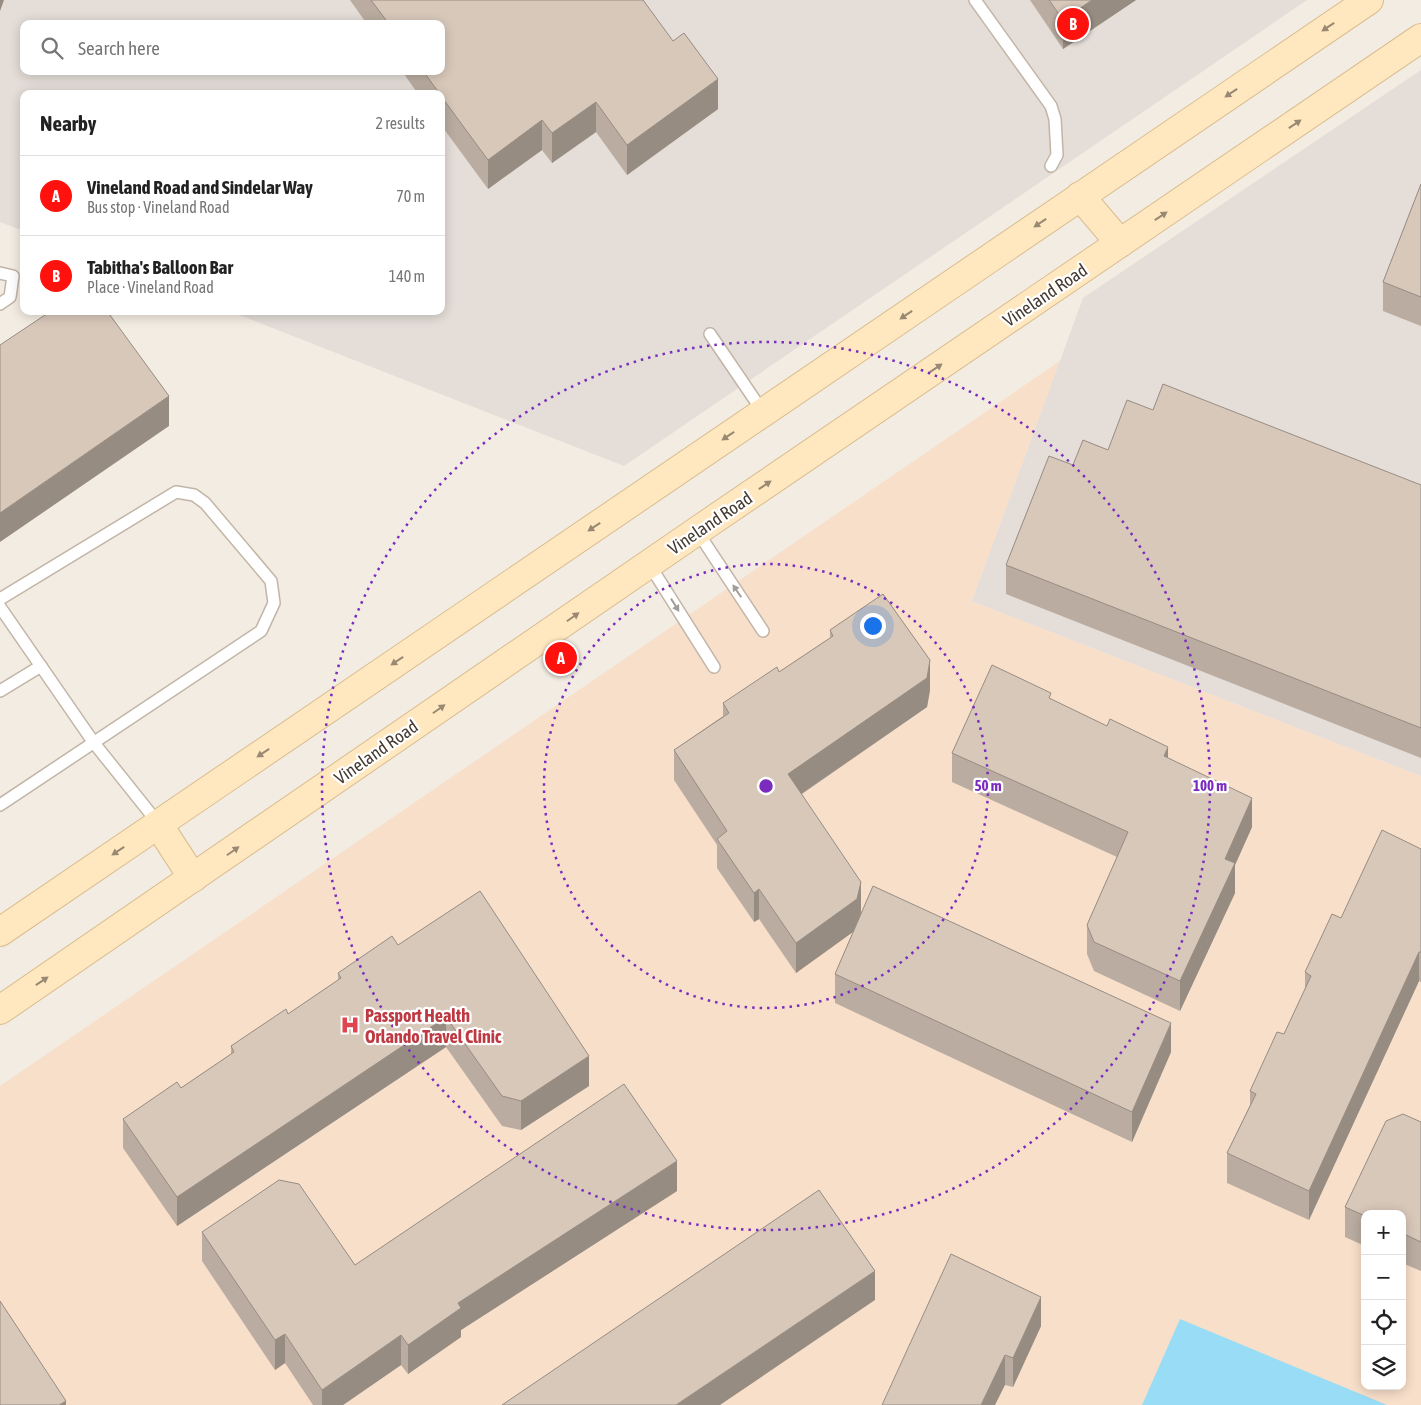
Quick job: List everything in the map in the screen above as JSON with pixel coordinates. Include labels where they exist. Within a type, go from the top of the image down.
[{"type":"street","points":[[0,932],[1369,0]]},
{"type":"street","name":"Vineland Road","points":[[0,1010],[697,531],[1421,38]]},
{"type":"street","points":[[1080,196],[1120,243]]},
{"type":"street","points":[[158,824],[193,878]]},
{"type":"lane","points":[[975,0],[1051,106],[1055,119],[1057,147],[1057,155],[1051,166]]},
{"type":"lane","points":[[0,273],[13,276],[10,297],[0,304]]},
{"type":"lane","points":[[710,334],[763,412]]},
{"type":"lane","points":[[0,599],[176,492],[194,495],[205,503],[271,581],[274,603],[260,631],[0,805]]},
{"type":"lane","points":[[697,531],[764,631]]},
{"type":"lane","points":[[650,564],[714,667]]},
{"type":"lane","points":[[0,607],[94,742],[158,824]]},
{"type":"lane","points":[[0,691],[40,666]]},
{"type":"shaded area","points":[[0,0],[1307,0],[624,466],[239,315],[445,315],[445,90],[20,90],[20,230],[0,222]]},
{"type":"shaded area","points":[[1421,70],[1421,776],[972,601],[1083,298]]},
{"type":"shaded area","points":[[1060,361],[972,601],[1421,776],[1421,1405],[0,1405],[0,1086]]},
{"type":"water","points":[[1180,1319],[1387,1405],[1142,1405]]},
{"type":"building","points":[[371,0],[643,0],[673,41],[684,33],[718,79],[627,145],[596,102],[552,133],[542,120],[488,160],[445,101],[445,90],[437,90],[426,75],[445,75],[445,20],[386,20]]},
{"type":"building","points":[[1049,0],[1092,0],[1063,20]]},
{"type":"building","points":[[1421,184],[1421,297],[1383,282]]},
{"type":"building","points":[[45,315],[110,315],[169,396],[0,513],[0,345]]},
{"type":"building","points":[[1163,384],[1421,485],[1421,728],[1006,565],[1049,456],[1073,465],[1083,440],[1108,450],[1127,400],[1153,410]]},
{"type":"building","points":[[883,594],[930,660],[927,678],[788,774],[861,882],[857,899],[796,943],[759,889],[754,893],[717,839],[727,831],[674,750],[729,713],[723,703],[777,667],[779,672],[833,636],[830,630]]},
{"type":"building","points":[[992,665],[1051,693],[1049,698],[1107,726],[1110,719],[1168,747],[1164,756],[1252,798],[1225,859],[1235,863],[1180,981],[1094,942],[1087,925],[1128,832],[952,753]]},
{"type":"building","points":[[1382,830],[1421,849],[1421,952],[1419,952],[1309,1191],[1227,1153],[1256,1094],[1250,1091],[1277,1032],[1284,1034],[1311,976],[1305,972],[1332,914],[1341,918]]},
{"type":"building","points":[[873,886],[1171,1023],[1132,1112],[835,974]]},
{"type":"building","points":[[480,891],[589,1056],[521,1101],[502,1096],[446,1017],[177,1197],[123,1119],[177,1082],[181,1088],[234,1052],[231,1046],[286,1009],[288,1014],[341,978],[338,973],[392,936],[398,945]]},
{"type":"building","points":[[624,1084],[677,1161],[458,1303],[461,1308],[408,1345],[401,1335],[322,1390],[285,1334],[275,1340],[202,1232],[279,1180],[299,1184],[355,1265]]},
{"type":"building","points":[[1403,1114],[1421,1122],[1421,1242],[1406,1235],[1406,1210],[1361,1210],[1361,1214],[1345,1207],[1386,1121]]},
{"type":"building","points":[[819,1190],[875,1271],[676,1405],[502,1405]]},
{"type":"building","points":[[951,1254],[1041,1297],[1013,1358],[1005,1355],[981,1405],[882,1405]]},
{"type":"building","points":[[0,1301],[66,1401],[59,1405],[0,1405]]},
{"type":"place","name":"Tabitha's Balloon Bar","points":[[1073,24]]},
{"type":"place","name":"Vineland Road and Sindelar Way","points":[[561,658]]},
{"type":"place","name":"Passport Health Orlando Travel Clinic","points":[[350,1025]]}]
